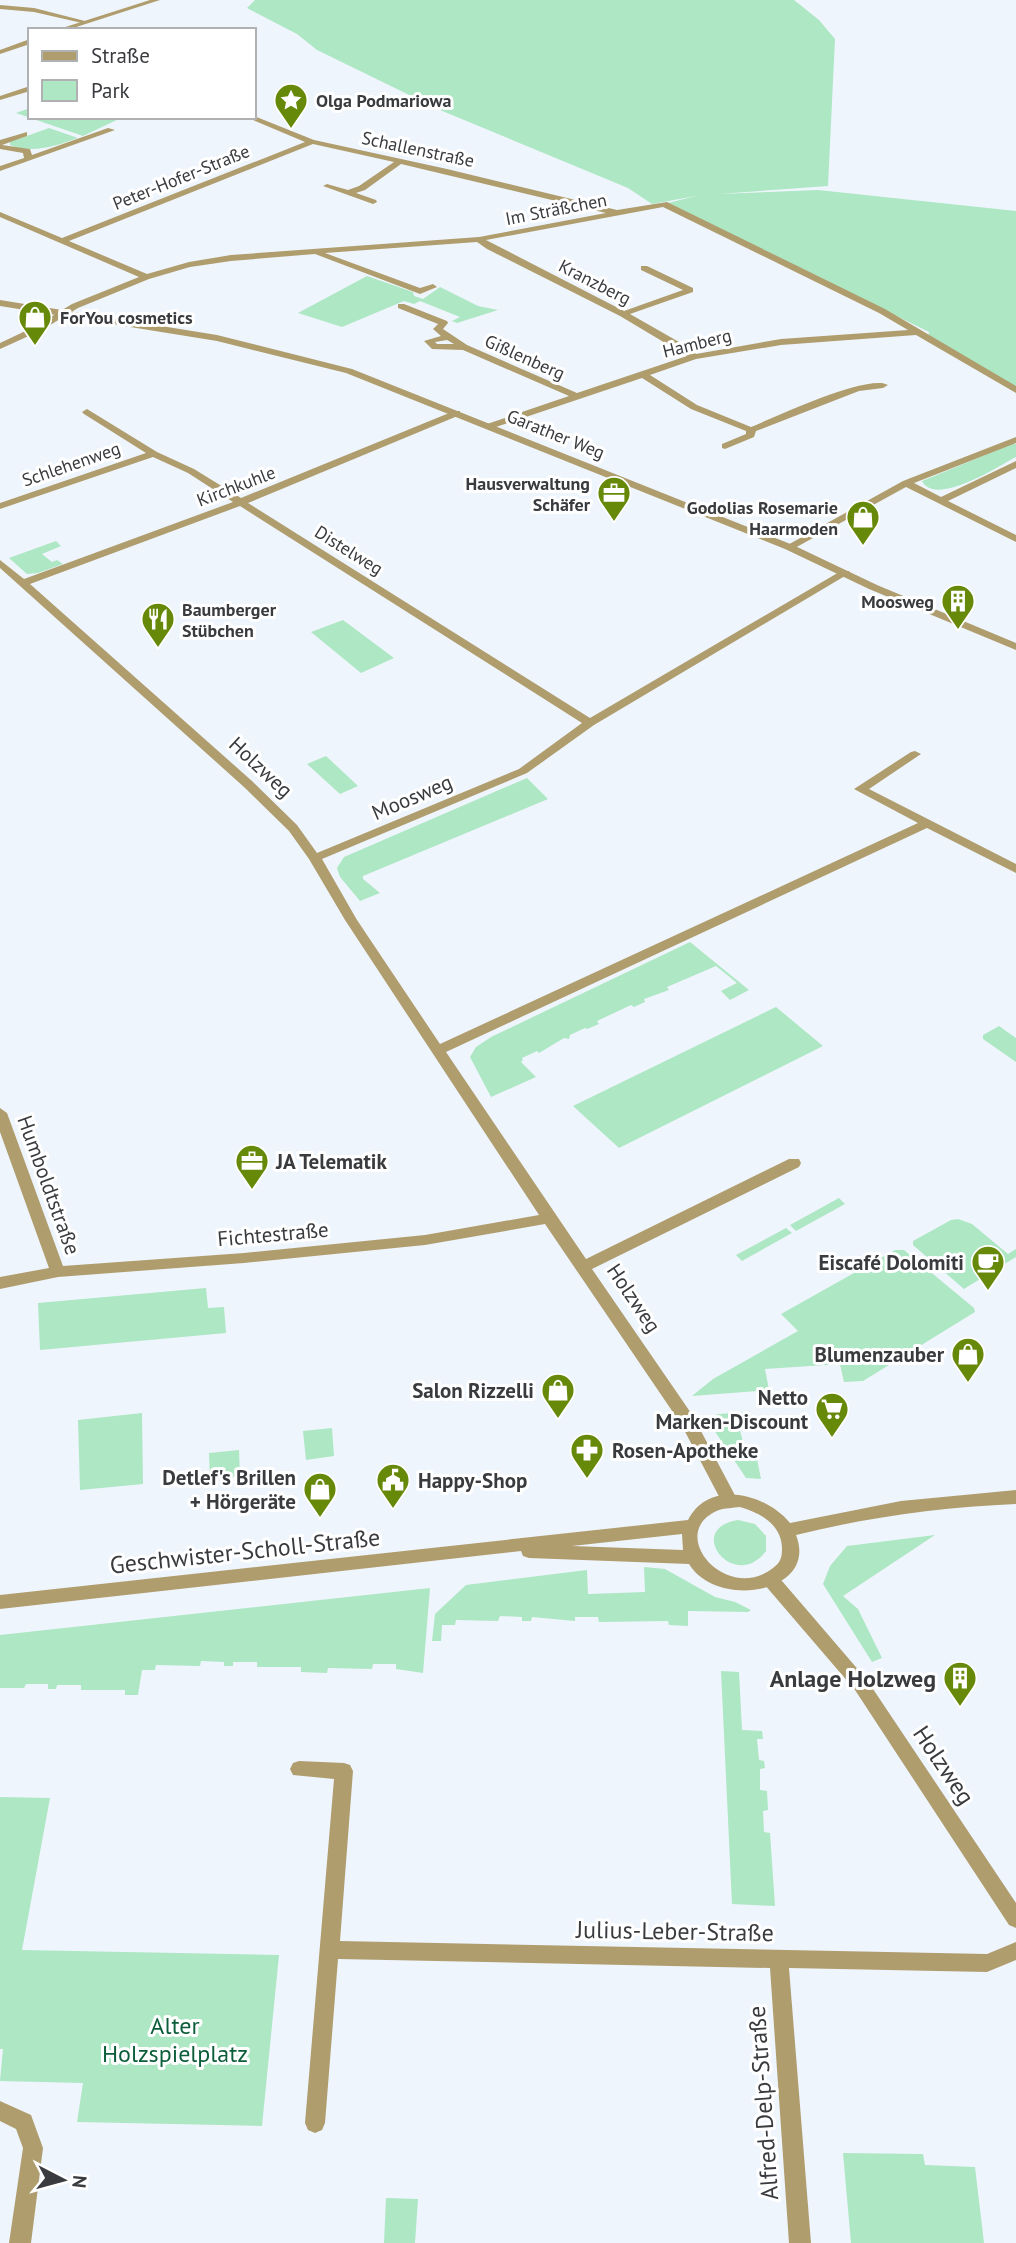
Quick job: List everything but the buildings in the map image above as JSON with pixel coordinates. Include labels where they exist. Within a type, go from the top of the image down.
[{"type":"street","points":[[64,28],[157,0]]},
{"type":"street","points":[[0,7],[34,10],[82,21]]},
{"type":"street","points":[[0,52],[28,42]]},
{"type":"street","points":[[0,98],[28,89]]},
{"type":"street","name":"Schallenstraße","points":[[255,119],[312,142],[617,213]]},
{"type":"street","points":[[0,169],[28,154],[53,149],[111,130]]},
{"type":"street","points":[[0,145],[24,134]]},
{"type":"street","name":"Peter-Hofer-Straße","points":[[61,242],[312,142]]},
{"type":"street","points":[[0,145],[28,154]]},
{"type":"street","points":[[348,193],[362,187],[400,161]]},
{"type":"street","points":[[327,186],[373,202]]},
{"type":"street","points":[[582,204],[586,209],[583,220]]},
{"type":"street","name":"Im Sträßchen","points":[[0,346],[39,328],[64,312],[146,277],[188,265],[231,258],[479,239],[664,204],[920,332],[1016,390]]},
{"type":"street","points":[[0,214],[146,277]]},
{"type":"street","name":"Kranzberg","points":[[479,239],[623,314],[694,357]]},
{"type":"street","points":[[314,253],[420,292],[433,287]]},
{"type":"street","points":[[623,314],[690,290],[644,268]]},
{"type":"street","name":"Garather Weg","points":[[0,303],[162,328],[296,356],[373,379],[789,547],[1015,645]]},
{"type":"street","name":"Gißlenberg","points":[[401,306],[444,323],[437,329],[464,347],[574,395]]},
{"type":"street","name":"Hamberg","points":[[490,426],[574,395],[694,357],[781,342],[920,332]]},
{"type":"street","name":"Gißlenberg","points":[[447,337],[428,341],[435,347],[464,347]]},
{"type":"street","points":[[642,374],[694,407],[751,430],[857,388],[883,385]]},
{"type":"street","name":"Distelweg","points":[[87,412],[154,454],[191,471],[590,723]]},
{"type":"street","name":"Kirchkuhle","points":[[23,583],[242,503],[357,457],[457,412]]},
{"type":"street","points":[[725,446],[751,435],[751,430]]},
{"type":"street","points":[[789,547],[906,483],[1016,440]]},
{"type":"street","name":"Schlehenweg","points":[[0,506],[154,454]]},
{"type":"street","points":[[942,500],[1016,464]]},
{"type":"street","points":[[906,483],[1016,539]]},
{"type":"street","name":"Holzweg","points":[[0,563],[248,784],[293,828],[549,1218],[585,1266],[687,1420],[730,1501]]},
{"type":"street","name":"Moosweg","points":[[315,858],[523,771],[590,723],[845,573]]},
{"type":"street","points":[[915,754],[860,789],[1016,869]]},
{"type":"street","points":[[439,1050],[926,824]]},
{"type":"street","name":"Humboldtstraße","points":[[0,1114],[58,1272]]},
{"type":"street","name":"Holzweg","points":[[585,1266],[794,1163]]},
{"type":"street","name":"Fichtestraße","points":[[0,1283],[58,1272],[244,1258],[425,1240],[549,1218]]},
{"type":"street","points":[[788,1530],[882,1509],[977,1498],[1016,1497]]},
{"type":"street","points":[[730,1501],[761,1505],[778,1516],[788,1530],[791,1539],[789,1558],[785,1566],[770,1579],[751,1584],[731,1584],[712,1577],[692,1557],[688,1537],[695,1518],[710,1506],[730,1501]]},
{"type":"street","name":"Geschwister-Scholl-Straße","points":[[0,1602],[690,1526]]},
{"type":"street","name":"Geschwister-Scholl-Straße","points":[[496,1548],[577,1555],[643,1554],[692,1557]]},
{"type":"street","name":"Holzweg","points":[[770,1579],[861,1685],[1016,1919]]},
{"type":"street","points":[[299,1769],[344,1770],[315,2123]]},
{"type":"street","name":"Julius-Leber-Straße","points":[[330,1950],[987,1962],[1016,1951]]},
{"type":"street","name":"Alfred-Delp-Straße","points":[[779,1959],[800,2243]]},
{"type":"street","points":[[0,2111],[24,2122],[33,2148],[20,2243]]},
{"type":"green space","points":[[255,0],[794,0],[819,20],[835,39],[828,186],[718,194],[818,190],[1016,211],[1016,388],[928,338],[929,332],[668,203],[696,196],[652,204],[628,188],[440,110],[317,50],[297,34],[247,8]]},
{"type":"green space","points":[[28,109],[28,117],[16,113]]},
{"type":"green space","points":[[33,119],[119,119],[83,136]]},
{"type":"green space","points":[[49,128],[78,138],[35,149],[10,145],[10,142]]},
{"type":"green space","points":[[367,276],[413,292],[414,296],[423,299],[440,287],[478,306],[498,310],[457,323],[452,321],[460,317],[420,301],[414,304],[404,301],[342,327],[298,313]]},
{"type":"green space","points":[[1016,444],[1016,457],[982,476],[940,490],[929,488],[922,481]]},
{"type":"green space","points":[[56,541],[61,546],[42,554],[52,562],[57,560],[63,564],[27,574],[9,558]]},
{"type":"green space","points":[[343,620],[394,658],[361,673],[311,632]]},
{"type":"green space","points":[[326,756],[358,786],[340,794],[307,764]]},
{"type":"green space","points":[[527,778],[548,799],[363,876],[363,879],[380,893],[360,901],[340,877],[337,868],[344,857]]},
{"type":"green space","points":[[690,942],[749,990],[730,1000],[721,991],[737,983],[716,966],[667,987],[669,990],[644,999],[645,1002],[634,1007],[631,1005],[597,1021],[599,1024],[570,1035],[569,1039],[564,1038],[539,1053],[537,1051],[522,1058],[521,1062],[536,1077],[491,1097],[470,1057],[476,1047],[491,1037]]},
{"type":"green space","points":[[776,1007],[823,1046],[619,1148],[573,1106]]},
{"type":"green space","points":[[999,1026],[1016,1038],[1016,1062],[983,1039],[983,1035]]},
{"type":"green space","points":[[839,1198],[845,1204],[796,1231],[790,1225]]},
{"type":"green space","points":[[958,1219],[972,1224],[1008,1254],[1016,1249],[1016,1257],[964,1289],[913,1245],[913,1241],[951,1220]]},
{"type":"green space","points":[[786,1228],[792,1233],[742,1261],[736,1255]]},
{"type":"green space","points":[[895,1250],[904,1250],[974,1308],[975,1312],[863,1381],[844,1382],[840,1364],[765,1369],[769,1390],[692,1396],[713,1379],[798,1331],[781,1314]]},
{"type":"green space","points":[[206,1288],[208,1308],[224,1307],[226,1333],[40,1350],[38,1303]]},
{"type":"green space","points":[[747,1412],[751,1429],[740,1430],[747,1459],[757,1459],[761,1479],[746,1478],[706,1418]]},
{"type":"green space","points":[[142,1413],[143,1484],[80,1490],[78,1420]]},
{"type":"green space","points":[[332,1428],[334,1456],[306,1460],[303,1431]]},
{"type":"green space","points":[[239,1450],[240,1476],[210,1479],[209,1453]]},
{"type":"green space","points":[[738,1520],[755,1524],[766,1536],[766,1551],[754,1562],[741,1565],[729,1562],[720,1555],[715,1545],[715,1535],[722,1526]]},
{"type":"green space","points":[[935,1535],[843,1596],[858,1609],[882,1658],[872,1662],[823,1584],[830,1566],[847,1546]]},
{"type":"green space","points":[[644,1567],[665,1569],[715,1597],[751,1610],[688,1611],[688,1626],[669,1625],[668,1621],[599,1622],[598,1617],[575,1617],[575,1621],[532,1617],[531,1621],[522,1621],[522,1617],[500,1616],[498,1621],[456,1620],[455,1625],[442,1625],[441,1641],[432,1641],[435,1614],[466,1585],[587,1570],[588,1594],[645,1592]]},
{"type":"green space","points":[[430,1588],[423,1673],[396,1669],[396,1664],[373,1664],[372,1669],[328,1668],[327,1673],[301,1672],[301,1667],[257,1667],[257,1662],[233,1662],[233,1666],[224,1666],[224,1662],[201,1661],[200,1666],[156,1665],[155,1670],[142,1670],[138,1695],[125,1695],[125,1690],[81,1690],[81,1685],[57,1685],[56,1689],[48,1689],[48,1684],[0,1688],[0,1635]]},
{"type":"green space","points":[[721,1671],[739,1672],[742,1730],[762,1731],[763,1739],[757,1739],[759,1760],[764,1761],[765,1768],[760,1769],[760,1790],[767,1791],[768,1810],[763,1811],[764,1832],[770,1833],[775,1906],[732,1904]]},
{"type":"green space","name":"Alter Holzspielplatz","points":[[0,1797],[50,1798],[22,1950],[279,1955],[262,2126],[77,2122],[83,2083],[0,2081],[3,2049],[0,2049]]},
{"type":"green space","points":[[843,2153],[923,2154],[925,2165],[975,2167],[984,2243],[851,2243]]},
{"type":"green space","points":[[386,2198],[418,2199],[415,2243],[384,2243]]},
{"type":"place","name":"Olga Podmariowa","points":[[291,130]]},
{"type":"place","name":"ForYou cosmetics","points":[[35,347]]},
{"type":"place","name":"Hausverwaltung Schäfer","points":[[614,523]]},
{"type":"place","name":"Godolias Rosemarie Haarmoden","points":[[863,547]]},
{"type":"place","name":"Moosweg","points":[[958,631]]},
{"type":"place","name":"Baumberger Stübchen","points":[[158,649]]},
{"type":"place","name":"JA Telematik","points":[[252,1191]]},
{"type":"place","name":"Eiscafé Dolomiti","points":[[988,1292]]},
{"type":"place","name":"Blumenzauber","points":[[968,1384]]},
{"type":"place","name":"Salon Rizzelli","points":[[558,1420]]},
{"type":"place","name":"Netto Marken-Discount","points":[[832,1439]]},
{"type":"place","name":"Rosen-Apotheke","points":[[587,1480]]},
{"type":"place","name":"Happy-Shop","points":[[393,1510]]},
{"type":"place","name":"Detlef's Brillen + Hörgeräte","points":[[320,1519]]},
{"type":"place","name":"Anlage Holzweg","points":[[960,1708]]}]
